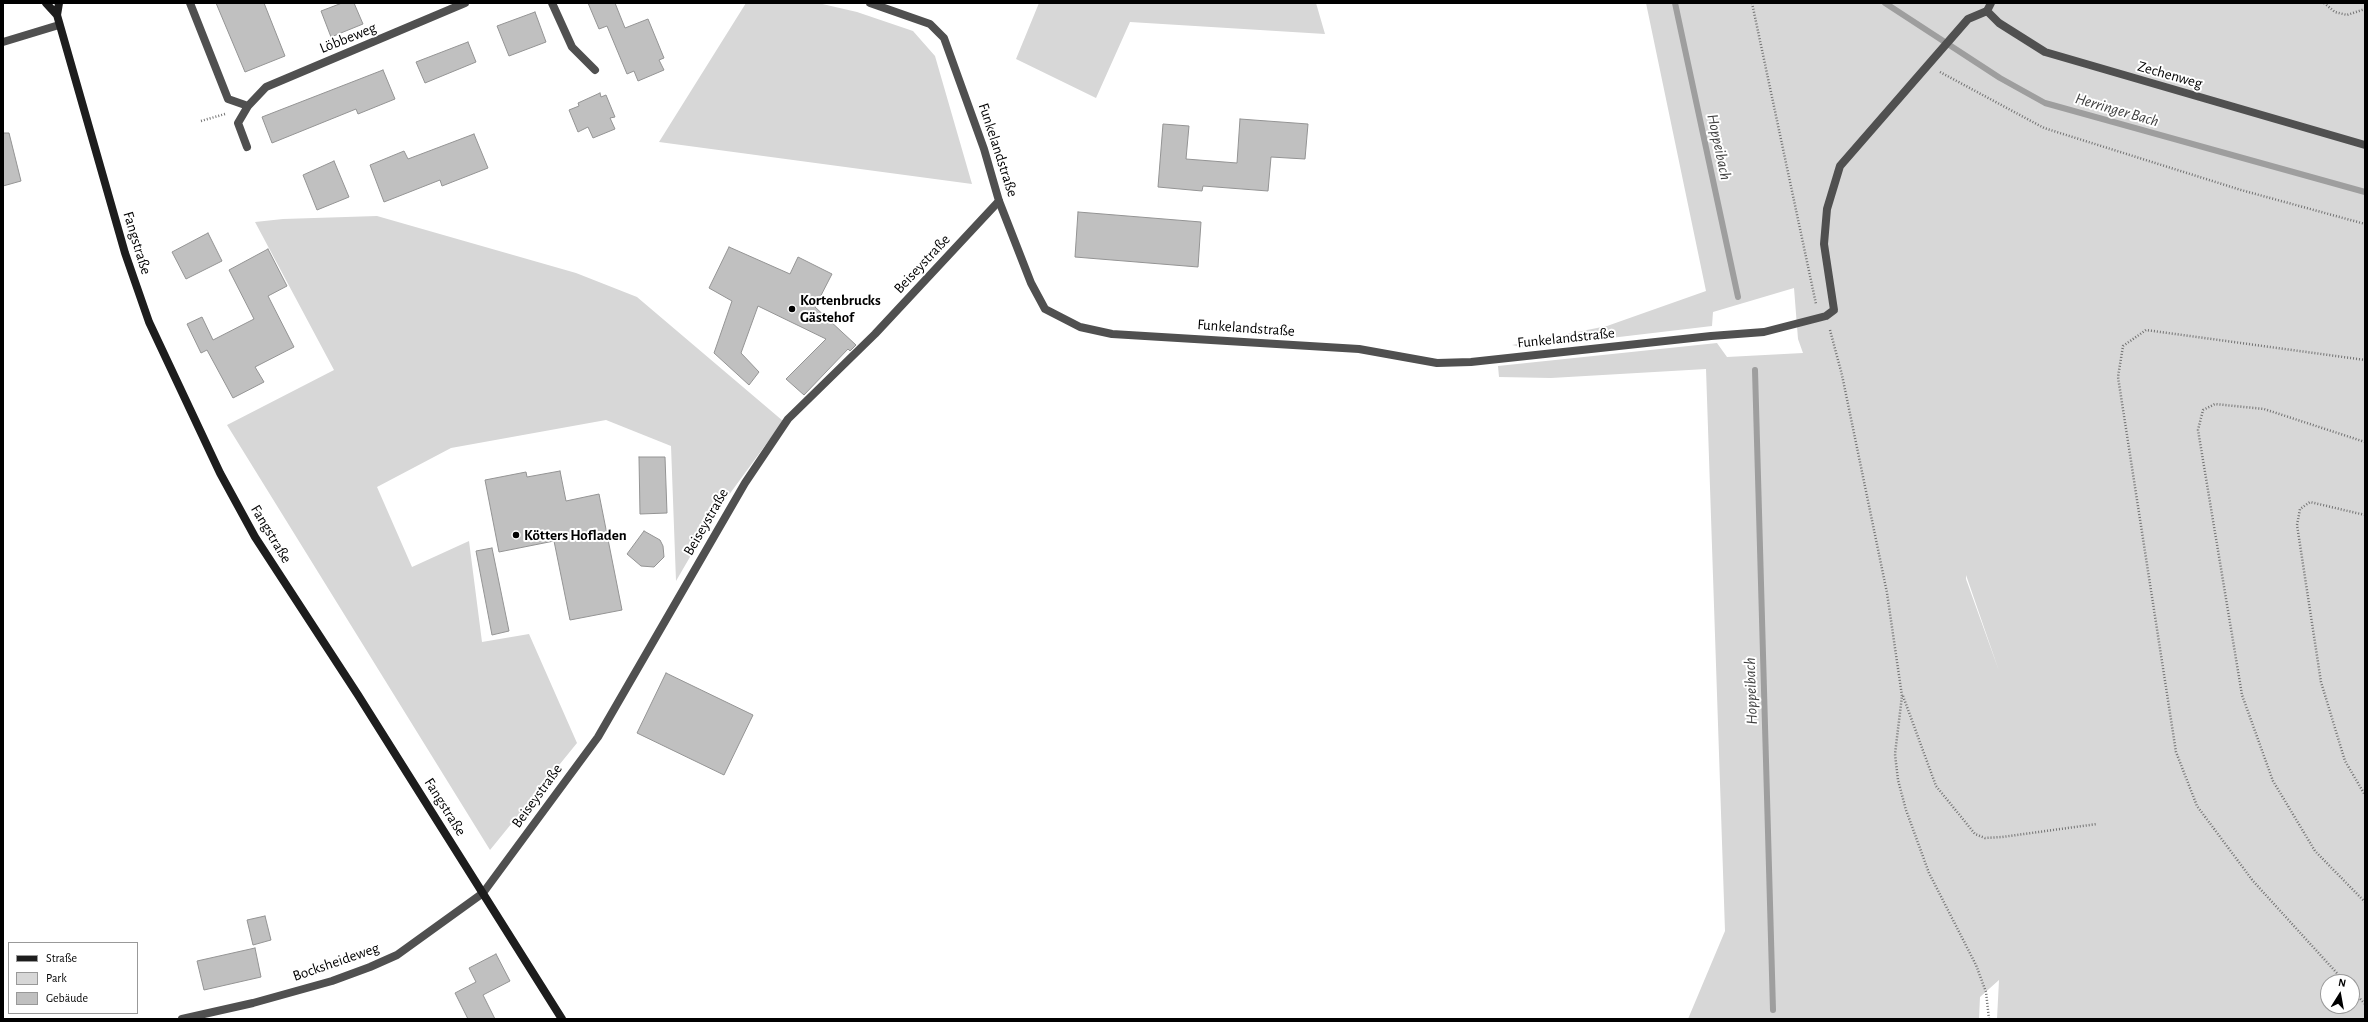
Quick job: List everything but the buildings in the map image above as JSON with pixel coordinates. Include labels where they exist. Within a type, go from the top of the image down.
[{"type":"main road","name":"Fangstraße","points":[[46,3],[57,15],[124,253],[149,322],[205,442],[255,537],[562,1019]]},
{"type":"main road","name":"Fangstraße","points":[[57,15],[59,3]]},
{"type":"street","points":[[190,3],[228,99],[248,106]]},
{"type":"street","name":"Löbbeweg","points":[[246,147],[238,123],[248,106],[266,87],[465,3]]},
{"type":"street","points":[[552,3],[572,47],[595,70]]},
{"type":"street","name":"Funkelandstraße","points":[[870,3],[930,24],[944,38],[984,149],[999,202],[1031,283],[1045,309],[1080,327],[1112,334],[1359,349],[1437,363],[1471,362],[1710,336],[1764,332],[1822,317]]},
{"type":"street","points":[[1822,317],[1834,310],[1824,244],[1826,216],[1840,166],[1968,19],[1987,11],[1991,3]]},
{"type":"street","name":"Zechenweg","points":[[1987,11],[1999,23],[2045,52],[2365,145]]},
{"type":"street","points":[[3,42],[60,25]]},
{"type":"street","name":"Beiseystraße","points":[[483,893],[598,737],[745,483],[788,418],[875,334],[999,202]]},
{"type":"street","name":"Bocksheideweg","points":[[182,1019],[253,1003],[332,981],[370,967],[397,955],[483,893]]},
{"type":"path","points":[[1752,3],[1822,317],[1843,383],[1887,593],[1902,696],[1936,786],[1975,834],[1985,838],[2097,824]]},
{"type":"path","points":[[2324,3],[2335,12],[2347,15],[2365,9]]},
{"type":"path","points":[[1928,64],[1947,77],[2044,128],[2241,190],[2365,224]]},
{"type":"path","points":[[2338,974],[2253,881],[2197,806],[2176,752],[2118,377],[2123,346],[2146,330],[2365,360]]},
{"type":"path","points":[[2365,442],[2264,409],[2215,404],[2203,410],[2198,430],[2242,695],[2273,781],[2315,851],[2365,902]]},
{"type":"path","points":[[2365,515],[2310,502],[2300,509],[2297,526],[2322,682],[2345,760],[2365,795]]},
{"type":"path","points":[[1902,696],[1895,754],[1898,780],[1906,810],[1929,873],[1976,965],[1986,992],[1989,1019]]},
{"type":"green space","points":[[746,3],[818,3],[857,12],[913,31],[935,56],[972,184],[659,142]]},
{"type":"green space","points":[[1039,3],[1316,3],[1325,34],[1130,22],[1096,98],[1016,59]]},
{"type":"green space","points":[[1646,3],[2365,3],[2365,1019],[1997,1019],[1999,980],[1980,997],[1979,1019],[1688,1019],[1725,931],[1706,369],[1551,378],[1499,377],[1498,366],[1717,343],[1727,357],[1803,353],[1798,339],[1794,288],[1713,312],[1712,326],[1526,348],[1512,345],[1607,326],[1706,291]],"holes":[[[1966,575],[1999,671],[1966,579]]]},
{"type":"green space","points":[[377,216],[576,273],[637,297],[783,421],[715,514],[676,581],[671,446],[606,420],[451,448],[377,487],[412,567],[469,541],[482,642],[529,634],[577,743],[490,850],[227,425],[334,370],[255,222],[283,219]]},
{"type":"waterway","name":"Hoppeibach","points":[[1675,3],[1738,297]]},
{"type":"waterway","name":"Herringer Bach","points":[[1885,3],[2000,78],[2045,103],[2365,192]]},
{"type":"waterway","name":"Hoppeibach","points":[[1755,370],[1773,1010]]},
{"type":"place","name":"Kortenbrucks Gästehof","points":[[792,309]]},
{"type":"place","name":"Kötters Hofladen","points":[[516,535]]}]
